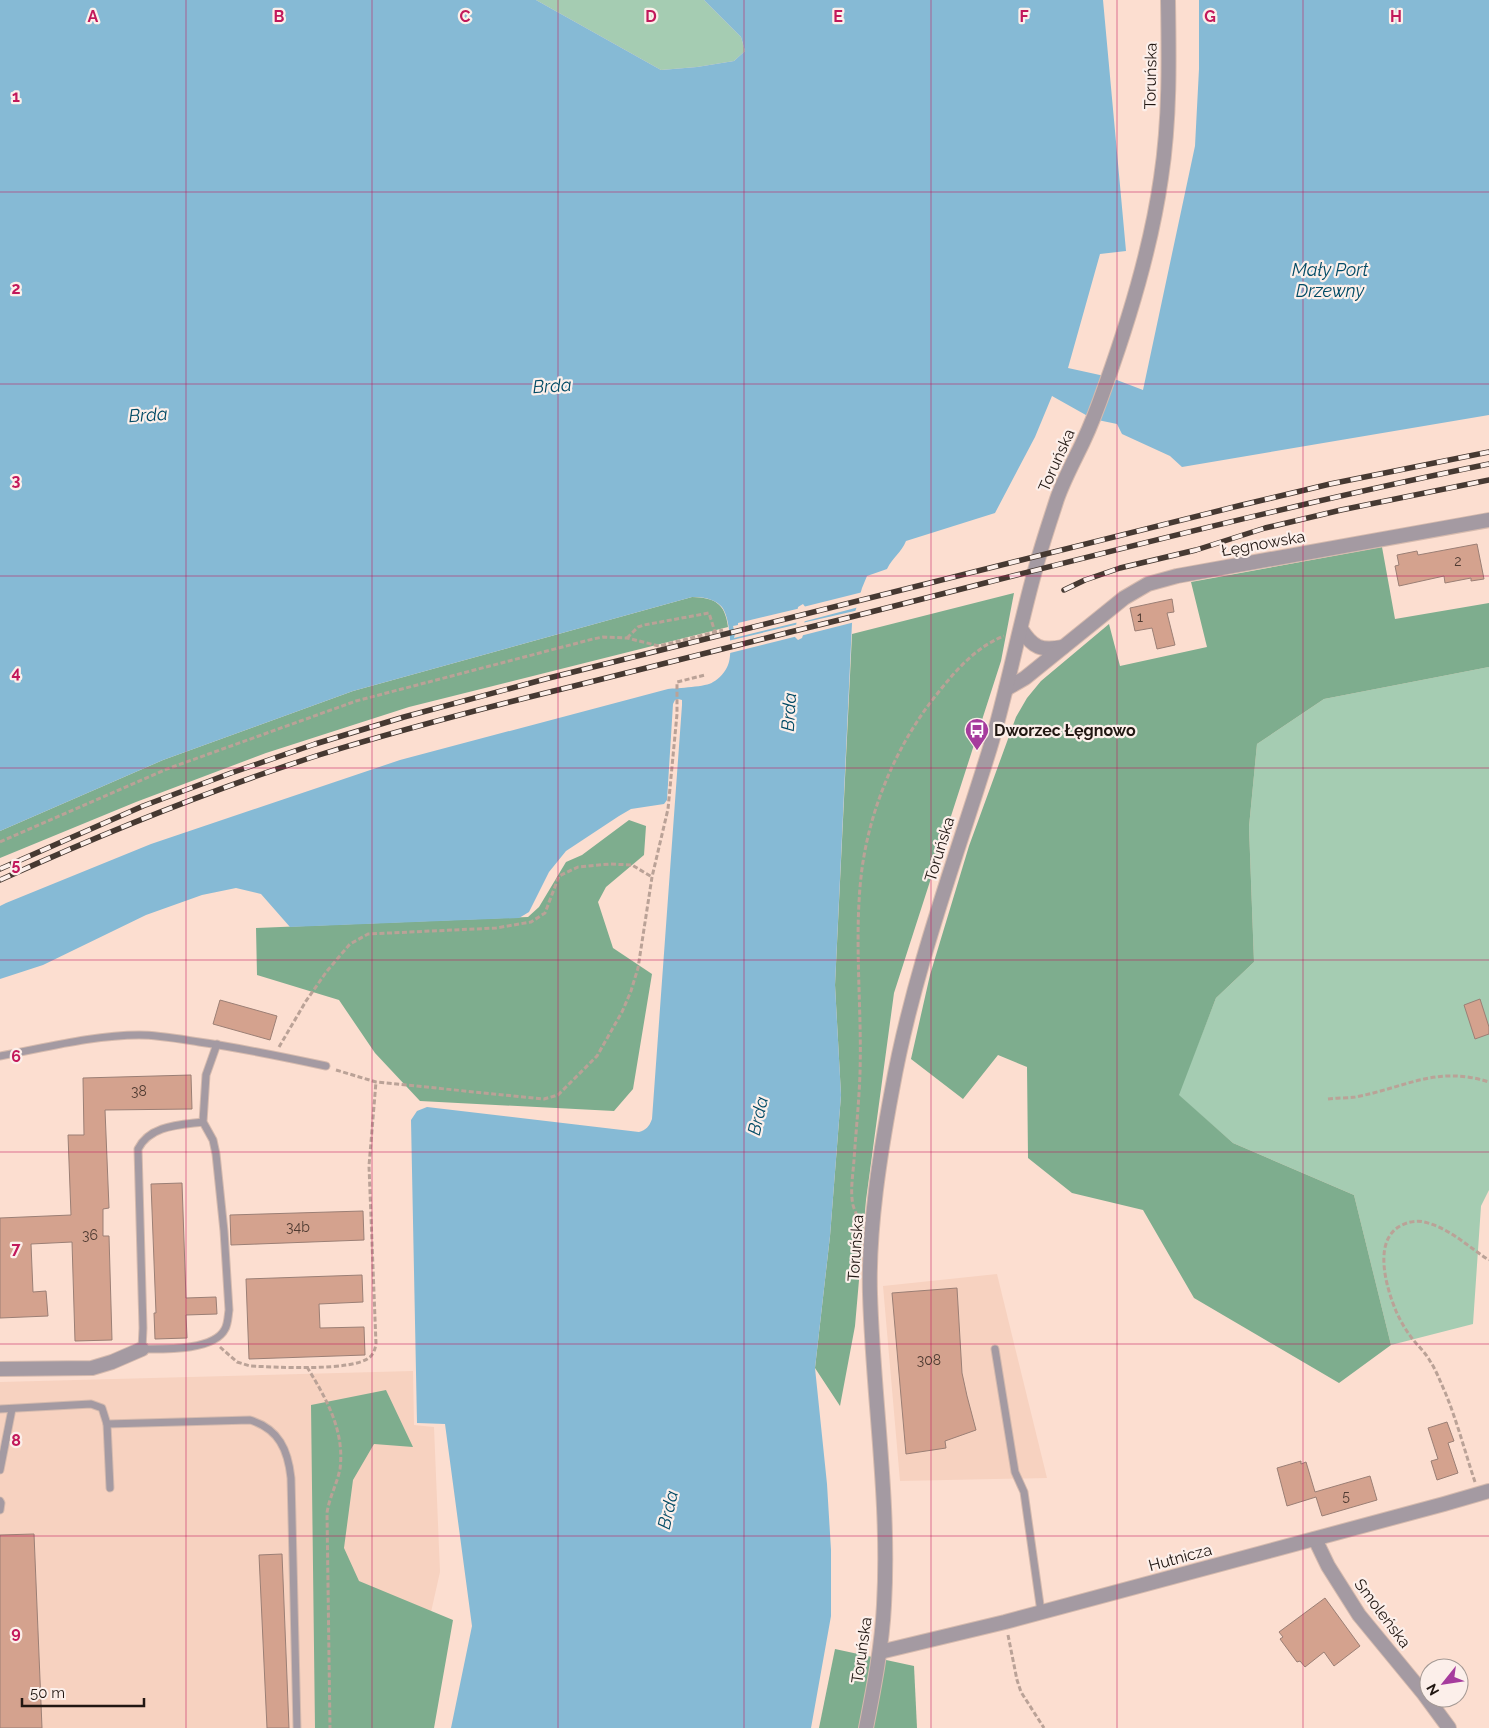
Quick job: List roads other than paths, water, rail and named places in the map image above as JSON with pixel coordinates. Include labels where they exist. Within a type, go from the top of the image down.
[{"type":"street","name":"Toruńska","points":[[866,1728],[880,1652],[885,1601],[884,1504],[870,1290],[871,1248],[882,1149],[896,1072],[914,994],[990,748],[1039,556],[1060,490],[1093,420],[1109,377],[1145,263],[1162,176],[1167,108],[1168,0]]},
{"type":"street","name":"Łęgnowska","points":[[1006,690],[1025,678],[1124,598],[1148,584],[1177,576],[1489,520]]},
{"type":"street","points":[[1021,629],[1028,640],[1040,648],[1064,647]]},
{"type":"street","points":[[0,1369],[92,1368],[142,1349]]},
{"type":"street","name":"Hutnicza","points":[[880,1652],[1005,1622],[1483,1493]]},
{"type":"street","name":"Smoleńska","points":[[1315,1539],[1328,1566],[1359,1615],[1424,1694],[1449,1728]]},
{"type":"lane","points":[[0,1056],[108,1037],[140,1035],[217,1044],[326,1066]]},
{"type":"lane","points":[[203,1122],[159,1130],[148,1136],[138,1149],[142,1349],[185,1348],[212,1340],[225,1331],[228,1322],[229,1310],[224,1231],[216,1154],[213,1140],[203,1122],[206,1075],[217,1044]]},
{"type":"lane","points":[[995,1349],[1015,1472],[1024,1492],[1041,1612]]},
{"type":"lane","points":[[0,1409],[91,1404],[102,1408],[107,1424],[110,1488]]},
{"type":"lane","points":[[0,1470],[12,1409]]},
{"type":"lane","points":[[107,1424],[250,1420],[260,1423],[278,1437],[288,1458],[291,1478],[297,1728]]},
{"type":"lane","points":[[0,1501],[0,1510]]},
{"type":"water","points":[[0,0],[536,0],[661,70],[734,61],[745,51],[741,37],[704,0],[1103,0],[1126,251],[1100,254],[1068,368],[1109,377],[1143,390],[1195,146],[1199,69],[1199,0],[1489,0],[1489,415],[1182,467],[1170,456],[1122,434],[1117,424],[1093,419],[1052,396],[1035,437],[995,513],[906,541],[887,569],[867,576],[862,588],[852,623],[835,985],[841,1095],[830,1236],[815,1368],[827,1484],[831,1550],[831,1616],[811,1728],[451,1728],[472,1626],[445,1424],[417,1423],[411,1120],[417,1111],[427,1107],[639,1132],[648,1126],[652,1119],[682,700],[675,700],[673,704],[667,800],[664,804],[631,809],[566,851],[549,872],[529,912],[519,918],[290,927],[261,894],[236,888],[202,895],[146,915],[43,965],[0,979],[0,906],[151,844],[400,760],[668,689],[710,684],[724,672],[730,659],[727,617],[721,606],[711,600],[692,597],[353,691],[163,760],[0,831]],"holes":[[[803,604],[806,608],[803,635],[798,640],[795,637],[798,607]]]},
{"type":"railway","points":[[0,869],[143,806],[315,744],[404,717],[549,678],[1242,505],[1330,484],[1489,452]]},
{"type":"railway","points":[[0,880],[118,829],[278,768],[414,727],[1159,539],[1406,481],[1489,464]]},
{"type":"railway","points":[[1064,590],[1085,580],[1120,568],[1196,550],[1265,528],[1341,510],[1489,480]]},
{"type":"place","name":"Dworzec Łęgnowo","points":[[977,751]]},
{"type":"water label","name":"Mały Port Drzewny","points":[[1330,280]]},
{"type":"water label","name":"Brda","points":[[552,386]]},
{"type":"water label","name":"Brda","points":[[148,415]]},
{"type":"water label","name":"Brda","points":[[789,712]]},
{"type":"water label","name":"Brda","points":[[758,1116]]},
{"type":"water label","name":"Brda","points":[[668,1510]]}]
